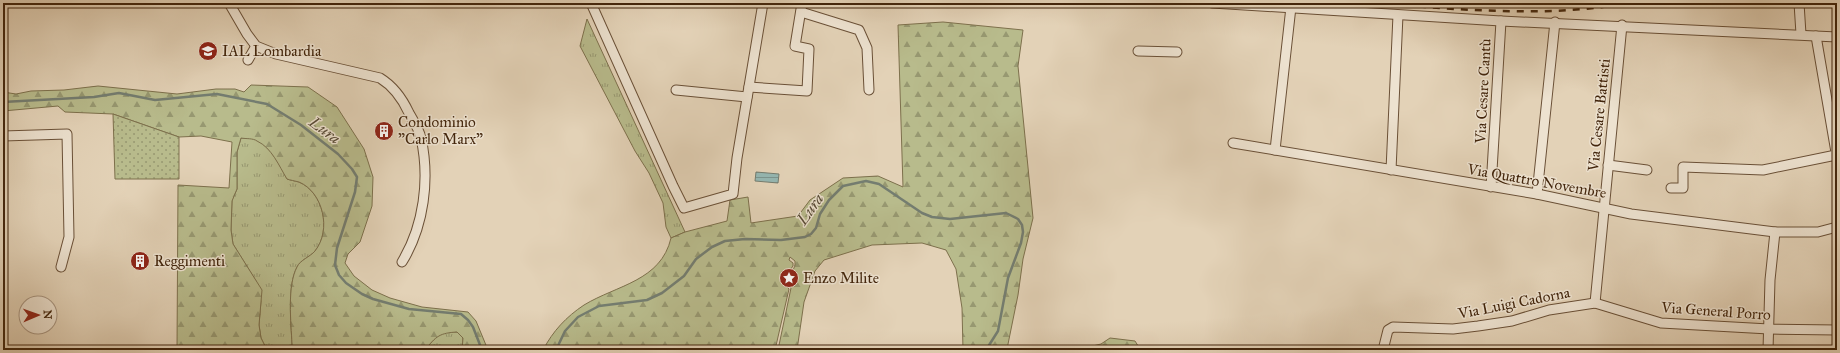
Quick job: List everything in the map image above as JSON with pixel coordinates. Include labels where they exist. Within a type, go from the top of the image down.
[{"type":"street","points":[[229,3],[247,34],[256,46],[276,54],[380,78],[387,82],[403,101],[421,137],[425,177],[423,212],[412,246],[402,262]]},
{"type":"street","points":[[591,3],[684,208],[733,194],[737,158],[763,3]]},
{"type":"street","points":[[1212,3],[1501,21],[1622,25],[1837,37]]},
{"type":"street","points":[[1799,3],[1801,34]]},
{"type":"street","points":[[1274,150],[1291,7]]},
{"type":"street","points":[[749,87],[807,91],[809,50],[795,46],[801,8],[859,30],[867,48],[869,90]]},
{"type":"street","points":[[1391,170],[1398,15]]},
{"type":"street","name":"Via Cesare Cantù","points":[[1492,187],[1501,21]]},
{"type":"street","points":[[1537,194],[1555,22]]},
{"type":"street","name":"Via Cesare Battisti","points":[[1595,303],[1622,25]]},
{"type":"street","points":[[1671,188],[1683,188],[1683,167],[1763,170],[1837,157],[1816,36]]},
{"type":"street","points":[[248,60],[256,46]]},
{"type":"street","points":[[1138,51],[1177,52]]},
{"type":"street","points":[[676,90],[747,97]]},
{"type":"street","points":[[3,136],[67,134],[68,237],[61,267]]},
{"type":"street","name":"Via Quattro Novembre","points":[[1233,143],[1537,194],[1604,207],[1631,214],[1775,232],[1818,232],[1837,227]]},
{"type":"street","points":[[1608,165],[1647,170]]},
{"type":"street","points":[[1768,350],[1770,280],[1775,232]]},
{"type":"street","name":"Via General Porro","points":[[1595,303],[1661,323],[1769,329],[1837,330]]},
{"type":"street","name":"Via Luigi Cadorna","points":[[1383,350],[1388,330],[1393,327],[1452,329],[1478,326],[1512,321],[1549,310],[1595,303]]},
{"type":"green space","points":[[587,19],[685,232],[671,238],[666,227],[663,203],[649,173],[635,151],[580,46]]},
{"type":"green space","points":[[943,22],[1023,30],[1018,66],[1033,218],[1023,259],[1018,295],[1007,349],[1011,350],[963,350],[962,308],[956,269],[946,250],[922,243],[872,245],[824,260],[815,271],[804,302],[797,350],[778,350],[791,288],[787,284],[785,278],[795,267],[795,261],[790,257],[789,260],[793,263],[793,266],[784,278],[785,285],[789,289],[775,350],[543,350],[556,331],[577,310],[597,298],[648,273],[658,264],[666,252],[671,238],[685,232],[727,221],[730,200],[748,197],[751,223],[798,216],[810,200],[843,178],[878,176],[903,187],[898,25]]},
{"type":"green space","points":[[251,85],[308,87],[337,107],[364,149],[373,177],[372,206],[360,242],[348,254],[345,263],[354,276],[372,290],[390,298],[422,307],[468,312],[476,321],[488,350],[462,350],[463,338],[457,332],[442,334],[432,341],[425,350],[290,350],[292,344],[291,294],[294,275],[298,265],[315,251],[320,242],[324,223],[322,212],[314,194],[299,182],[287,179],[275,158],[267,148],[255,140],[241,138],[237,152],[237,189],[232,201],[231,230],[233,244],[262,290],[259,325],[261,338],[267,350],[177,350],[178,185],[229,188],[232,142],[201,136],[179,137],[113,114],[65,112],[58,106],[3,111],[3,92],[16,94],[31,91],[64,90],[98,86],[177,94],[216,89],[235,89],[244,92]]},
{"type":"green space","points":[[113,114],[179,137],[179,179],[115,179]]},
{"type":"green space","points":[[241,138],[255,139],[262,143],[271,152],[287,179],[299,182],[314,194],[322,212],[324,223],[320,242],[315,251],[298,265],[294,275],[291,294],[292,344],[290,350],[267,350],[261,338],[259,325],[261,301],[256,281],[233,244],[231,230],[232,200],[237,189],[237,152]]},
{"type":"green space","points":[[445,332],[458,332],[463,338],[462,350],[425,350],[435,338]]},
{"type":"green space","points":[[1110,338],[1135,341],[1140,349],[1143,350],[1076,350],[1101,344]]},
{"type":"water","points":[[756,172],[779,174],[778,183],[755,181]]},
{"type":"waterway","name":"Lura","points":[[3,102],[94,97],[119,93],[155,100],[217,94],[267,104],[301,125],[338,154],[352,169],[357,177],[355,192],[337,248],[335,265],[339,275],[346,283],[362,294],[373,299],[409,309],[461,314],[473,327],[482,350]]},
{"type":"waterway","name":"Lura","points":[[556,350],[565,331],[578,317],[599,306],[647,300],[662,293],[684,276],[696,259],[712,247],[725,241],[745,239],[781,240],[805,237],[811,234],[816,228],[820,214],[829,200],[843,186],[866,181],[879,184],[922,213],[932,217],[950,219],[1006,213],[1018,219],[1022,225],[1023,232],[1021,243],[1008,278],[998,331],[986,350]]},
{"type":"waterway","name":"Lura","points":[[1100,350],[1104,347],[1119,350]]},
{"type":"railway","points":[[1363,3],[1496,11],[1563,10],[1596,8],[1629,3]]},
{"type":"place","name":"IAL Lombardia","points":[[208,51]]},
{"type":"place","name":"Condominio \"Carlo Marx\"","points":[[384,131]]},
{"type":"place","name":"Reggimenti","points":[[140,261]]},
{"type":"place","name":"Enzo Milite","points":[[789,278]]}]
